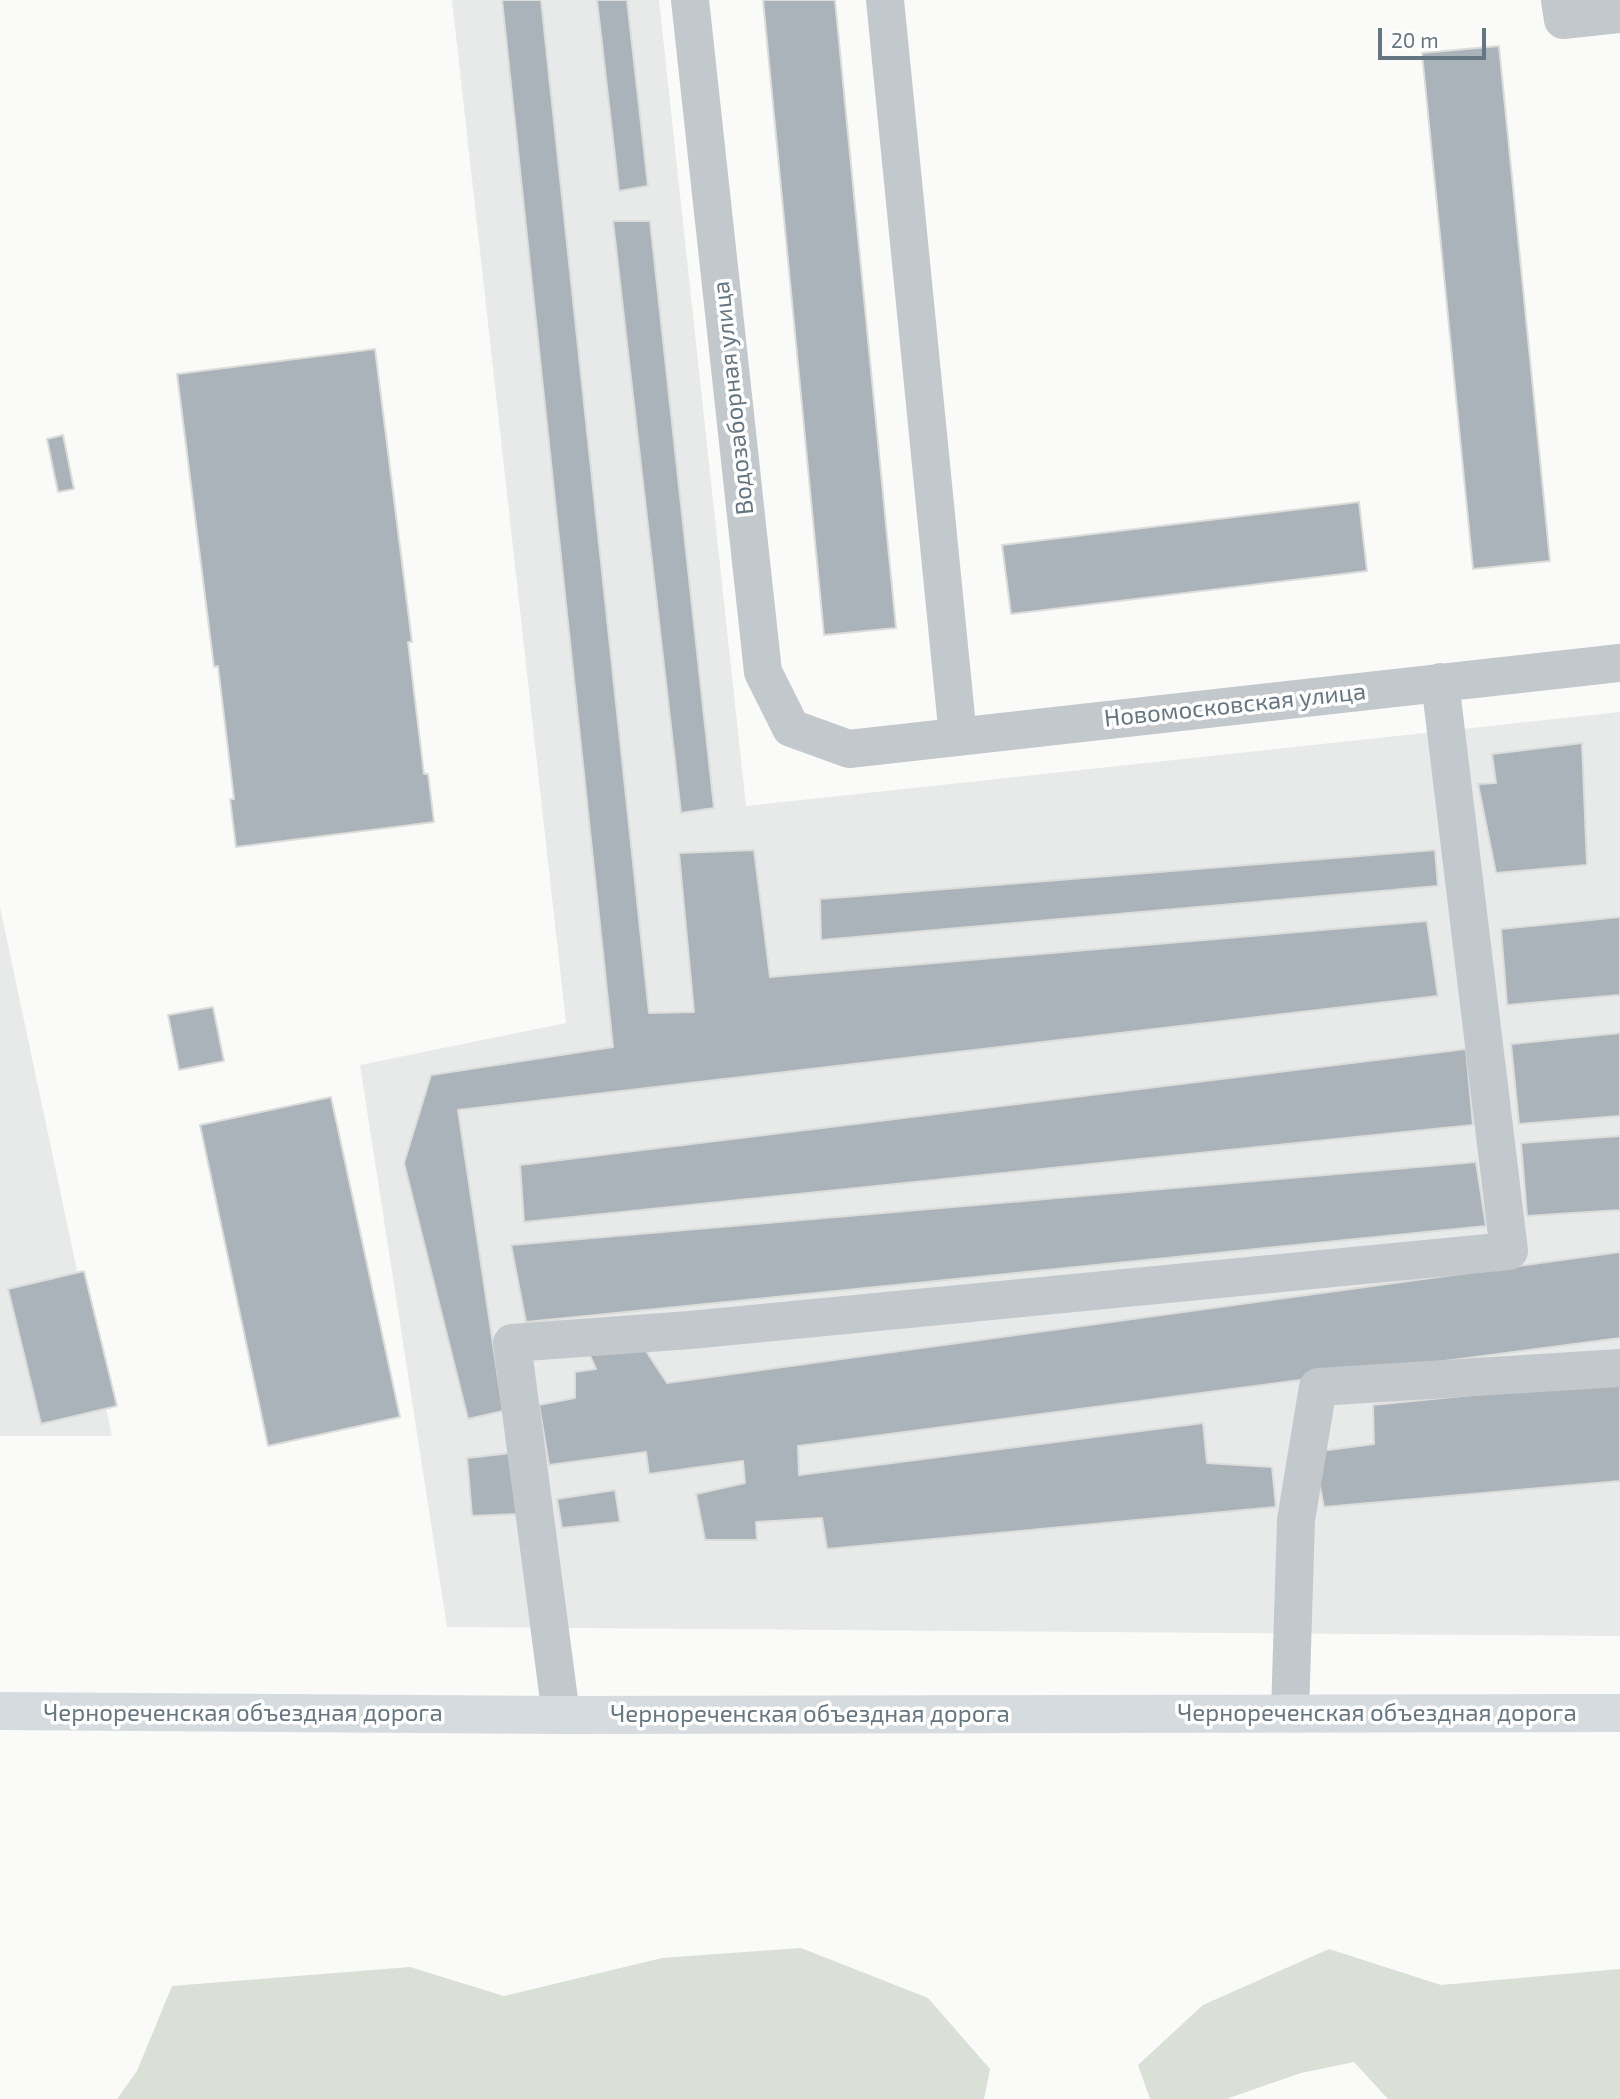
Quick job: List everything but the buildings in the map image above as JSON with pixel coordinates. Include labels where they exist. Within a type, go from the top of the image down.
[{"type":"main road","name":"Чернореченская объездная дорога","points":[[0,1712],[561,1715],[1620,1713]]},
{"type":"street","name":"Водозаборная улица","points":[[690,0],[763,672],[792,728],[849,749]]},
{"type":"street","points":[[886,0],[958,737]]},
{"type":"street","points":[[1560,0],[1563,20],[1620,14]]},
{"type":"street","name":"Новомосковская улица","points":[[849,749],[1620,663]]},
{"type":"street","points":[[561,1715],[512,1343],[690,1330],[1510,1251],[1440,682]]},
{"type":"street","points":[[1290,1713],[1296,1520],[1318,1387],[1620,1368]]},
{"type":"shaded area","points":[[452,0],[659,0],[746,806],[1620,712],[1620,1636],[447,1627],[360,1065],[566,1023]]},
{"type":"shaded area","points":[[0,907],[112,1436],[0,1436]]},
{"type":"shaded area","points":[[801,1948],[928,1998],[990,2069],[984,2099],[117,2099],[137,2071],[172,1986],[410,1967],[504,1996],[662,1958]]},
{"type":"shaded area","points":[[1329,1949],[1441,1985],[1620,1969],[1620,2099],[1388,2099],[1354,2062],[1301,2073],[1226,2099],[1150,2099],[1138,2065],[1203,2005]]}]
